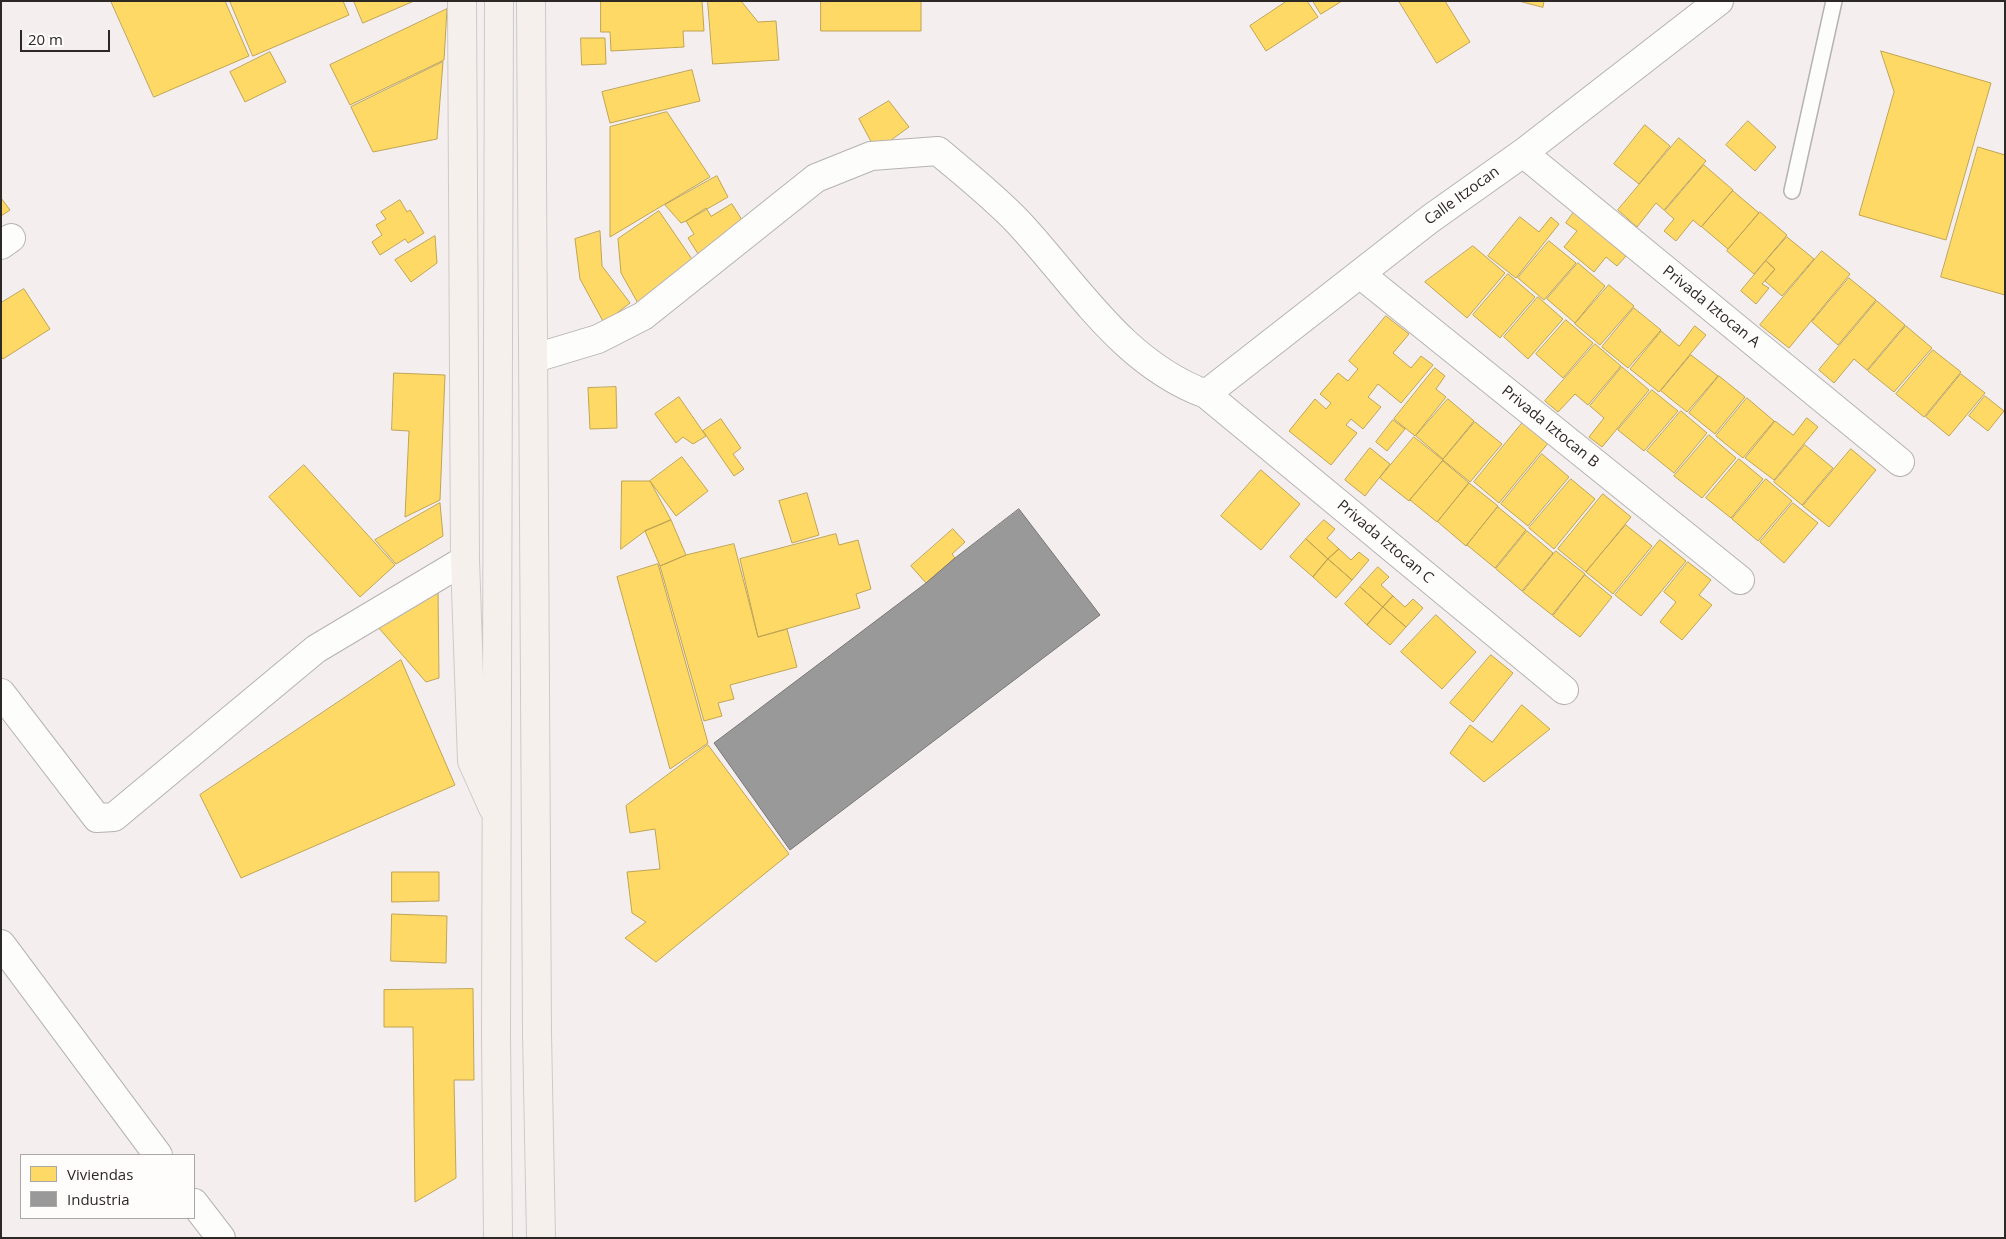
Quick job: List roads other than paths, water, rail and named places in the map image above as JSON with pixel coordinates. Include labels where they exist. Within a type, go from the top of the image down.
[{"type":"main road","points":[[462,1],[465,560],[472,761],[497,817]]},
{"type":"main road","points":[[498,1238],[496,1036],[499,1]]},
{"type":"main road","points":[[531,1],[535,358],[537,1033],[541,1238]]},
{"type":"main road","points":[[496,1036],[537,1033]]},
{"type":"street","name":"Calle Itzocan","points":[[1206,394],[1430,219],[1523,153],[1719,1]]},
{"type":"street","name":"Privada Iztocan C","points":[[535,358],[598,339],[643,316],[816,178],[871,156],[938,151],[1017,221],[1105,324],[1178,382],[1206,394],[1564,690]]},
{"type":"street","name":"Privada Iztocan A","points":[[1523,153],[1900,462]]},
{"type":"street","name":"Privada Iztocan B","points":[[1360,274],[1740,580]]},
{"type":"street","points":[[1,692],[97,818],[114,817],[316,649],[465,560]]},
{"type":"street","points":[[1,944],[157,1154]]},
{"type":"street","points":[[195,1204],[221,1238]]},
{"type":"lane","points":[[1792,191],[1834,1]]}]
